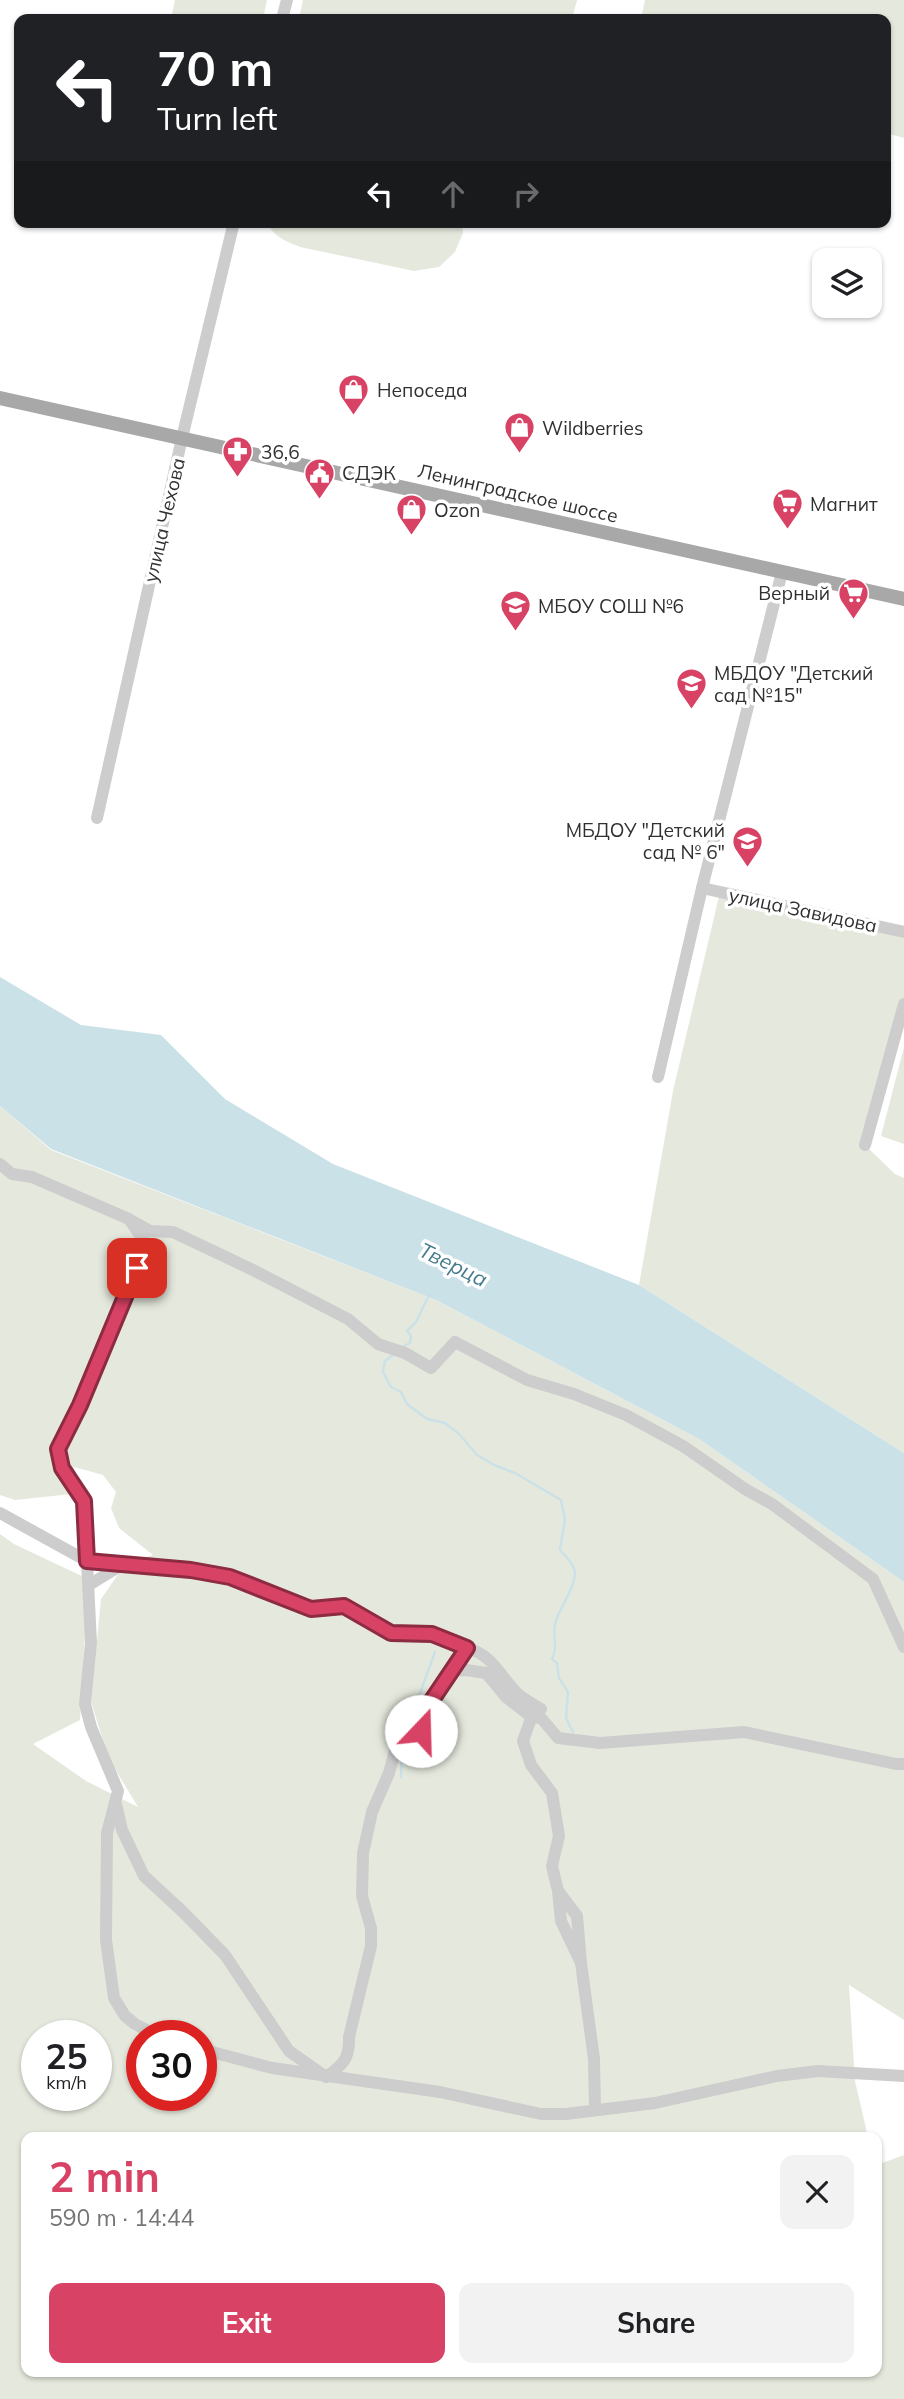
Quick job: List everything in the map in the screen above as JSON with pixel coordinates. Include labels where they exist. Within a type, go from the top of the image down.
[{"type":"main road","name":"Ленинградское шоссе","points":[[0,398],[904,599]]},
{"type":"street","name":"улица Чехова","points":[[97,818],[182,438],[233,228]]},
{"type":"street","points":[[658,1077],[702,888],[782,572]]},
{"type":"street","name":"улица Завидова","points":[[702,888],[904,932]]},
{"type":"street","points":[[865,1145],[904,1004]]},
{"type":"street","points":[[0,1164],[12,1174],[32,1177],[129,1219],[150,1231],[173,1232],[348,1319],[378,1345],[405,1353],[431,1368],[455,1342],[527,1380],[574,1394],[626,1416],[683,1446],[745,1489],[772,1504],[873,1579],[904,1647]]},
{"type":"street","points":[[129,1219],[147,1245],[80,1405],[58,1449],[62,1468],[84,1501],[90,1643],[85,1704],[90,1727],[118,1791],[107,1833],[106,1926],[114,1998],[130,2020]]},
{"type":"street","points":[[0,1513],[87,1561],[120,1566],[191,1570],[230,1577],[311,1609],[344,1606],[391,1633],[432,1634],[480,1651],[517,1693],[541,1709],[531,1716],[523,1741],[531,1765],[552,1793],[559,1836],[552,1866],[558,1891],[577,1916],[594,2059],[596,2109]]},
{"type":"street","points":[[89,1585],[120,1566]]},
{"type":"street","points":[[326,2077],[345,2062],[350,2052],[349,2037],[371,1946],[371,1928],[362,1896],[362,1870],[363,1853],[373,1812],[396,1747],[414,1739],[421,1731],[432,1700],[467,1648]]},
{"type":"street","points":[[452,1671],[486,1673],[506,1697],[531,1716],[542,1719],[558,1738],[600,1743],[744,1732],[904,1764]]},
{"type":"street","points":[[116,1804],[122,1830],[144,1876],[183,1911],[225,1955],[289,2051],[326,2077]]},
{"type":"street","points":[[217,2053],[272,2068],[440,2092],[541,2114],[566,2114],[655,2104],[777,2077],[818,2071],[904,2076]]},
{"type":"shaded area","points":[[175,0],[267,0],[264,14],[172,14]]},
{"type":"shaded area","points":[[303,0],[577,0],[573,14],[300,14]]},
{"type":"shaded area","points":[[645,0],[904,0],[904,138],[891,134],[891,14],[642,14]]},
{"type":"shaded area","points":[[270,228],[463,228],[463,233],[455,252],[439,267],[414,271],[300,247],[276,235]]},
{"type":"shaded area","points":[[720,892],[904,932],[904,1004],[865,1145],[895,1174],[904,1178],[904,1453],[639,1285],[673,1091]]},
{"type":"shaded area","points":[[904,1047],[904,1144],[881,1136]]},
{"type":"shaded area","points":[[0,1106],[51,1150],[436,1300],[699,1439],[904,1582],[904,2020],[849,1985],[855,2081],[867,2132],[21,2132],[21,2377],[882,2377],[882,2163],[904,2155],[904,2399],[0,2399],[0,1534],[14,1544],[86,1578],[80,1720],[33,1744],[86,1781],[138,1807],[109,1759],[91,1702],[101,1599],[126,1563],[153,1555],[119,1528],[111,1508],[116,1492],[103,1475],[74,1467],[81,1493],[15,1500],[0,1495]]},
{"type":"water","name":"Тверца","points":[[0,977],[81,1025],[161,1035],[225,1099],[333,1164],[639,1285],[904,1453],[904,1582],[699,1439],[436,1300],[51,1149],[0,1106]]},
{"type":"waterway","points":[[400,1348],[410,1343],[411,1336],[407,1331],[416,1322],[429,1295]]},
{"type":"waterway","points":[[393,1355],[385,1361],[383,1371],[391,1387],[401,1392],[407,1404],[427,1419],[445,1423],[459,1434],[477,1455],[561,1500],[565,1520],[560,1549],[575,1573],[555,1626],[552,1659],[557,1663],[559,1678],[568,1692],[566,1718],[573,1732]]},
{"type":"waterway","points":[[404,1737],[435,1652]]},
{"type":"waterway","points":[[401,1777],[402,1749]]},
{"type":"place","name":"Непоседа","points":[[354,417]]},
{"type":"place","name":"Wildberries","points":[[519,455]]},
{"type":"place","name":"36,6","points":[[238,479]]},
{"type":"place","name":"СДЭК","points":[[319,500]]},
{"type":"place","name":"Магнит","points":[[787,531]]},
{"type":"place","name":"Ozon","points":[[411,537]]},
{"type":"place","name":"Верный","points":[[853,620]]},
{"type":"place","name":"МБОУ СОШ №6","points":[[515,633]]},
{"type":"place","name":"МБДОУ \"Детский сад №15\"","points":[[691,711]]},
{"type":"place","name":"МБДОУ \"Детский сад № 6\"","points":[[748,868]]},
{"type":"route","points":[[137,1268],[80,1405],[58,1449],[62,1468],[84,1501],[87,1561],[120,1566],[191,1570],[230,1577],[311,1609],[344,1606],[391,1633],[432,1634],[467,1648],[432,1700],[421,1731]]}]
